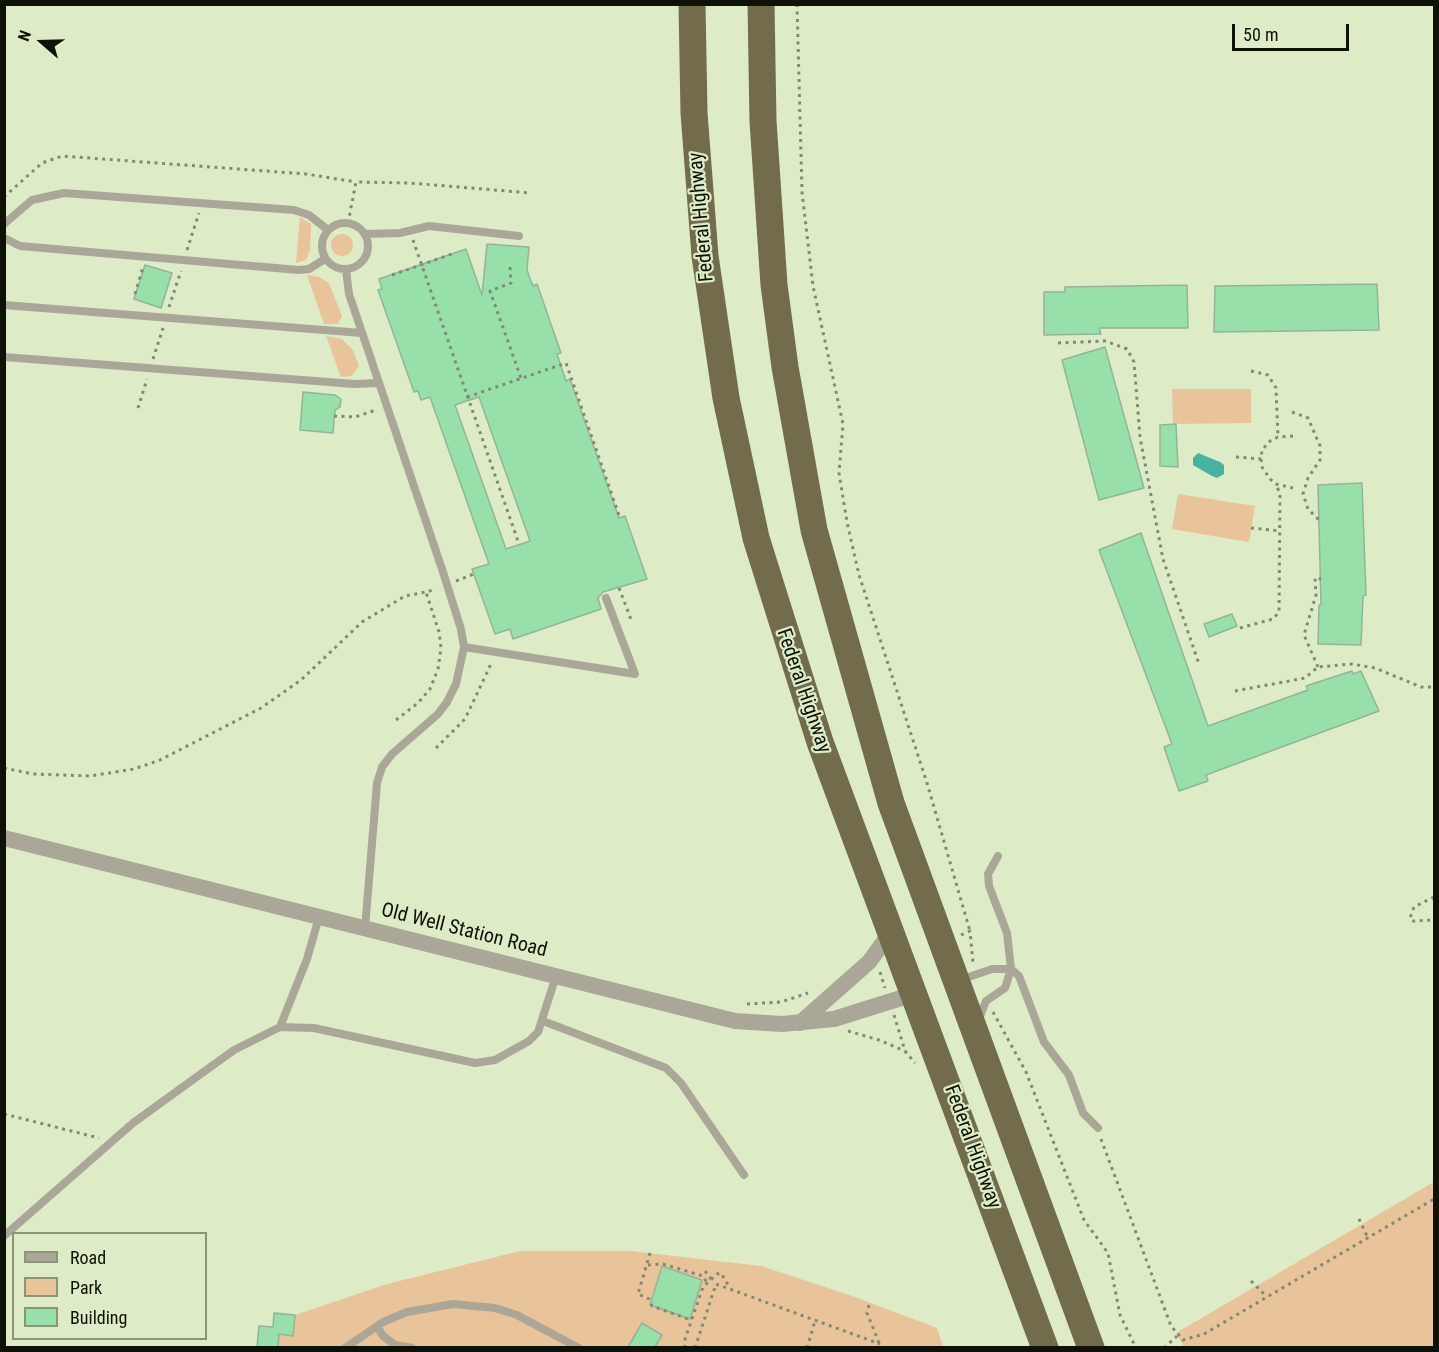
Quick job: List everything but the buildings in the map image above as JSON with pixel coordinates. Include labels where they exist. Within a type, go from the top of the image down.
[{"type":"highway","name":"Federal Highway","points":[[692,4],[694,123],[702,233],[714,328],[739,468],[759,549],[796,674],[1045,1347]]},
{"type":"highway","points":[[761,4],[763,121],[774,285],[814,530],[885,781],[941,944],[965,978],[974,1030],[1091,1347]]},
{"type":"highway","points":[[914,994],[965,978]]},
{"type":"street","name":"Old Well Station Road","points":[[6,842],[365,928],[735,1021],[757,1024],[818,1021],[856,1013],[914,994]]},
{"type":"street","points":[[800,1023],[869,962],[891,932]]},
{"type":"lane","points":[[4,224],[32,200],[64,193],[294,210],[309,215],[328,230]]},
{"type":"lane","points":[[340,223],[348,223],[365,234],[368,250],[360,263],[346,270],[338,268],[325,259],[322,244],[328,230],[340,223]]},
{"type":"lane","points":[[365,234],[410,231],[429,226],[519,236]]},
{"type":"lane","points":[[4,238],[20,246],[299,270],[309,268],[325,259]]},
{"type":"lane","points":[[346,270],[349,294],[447,585],[461,629],[464,647],[456,684],[447,702],[438,714],[392,754],[382,768],[377,783],[365,928]]},
{"type":"lane","points":[[4,305],[362,333]]},
{"type":"lane","points":[[4,357],[354,384],[379,383]]},
{"type":"lane","points":[[464,647],[635,674],[606,598]]},
{"type":"lane","points":[[974,1030],[986,1001],[1005,988],[1011,969],[1006,933],[989,886],[988,873],[998,856]]},
{"type":"lane","points":[[280,1027],[307,959],[320,917]]},
{"type":"lane","points":[[965,978],[992,969],[1011,969]]},
{"type":"lane","points":[[1011,969],[1023,985],[1044,1042],[1069,1075],[1083,1113],[1098,1128]]},
{"type":"lane","points":[[4,1236],[133,1123],[226,1055],[280,1027],[315,1028],[475,1063],[495,1060],[513,1051],[538,1032],[556,976]]},
{"type":"lane","points":[[543,1021],[666,1068],[681,1083],[744,1175]]},
{"type":"lane","points":[[345,1347],[377,1326],[407,1312],[453,1304],[474,1305],[517,1315],[579,1347]]},
{"type":"lane","points":[[377,1326],[382,1336],[395,1345],[412,1347]]},
{"type":"path","points":[[797,4],[802,192],[813,286],[843,424],[839,473],[847,522],[859,575],[927,783],[970,931],[965,978]]},
{"type":"path","points":[[4,197],[42,163],[62,156],[306,174],[356,182],[410,183],[531,193]]},
{"type":"path","points":[[348,223],[356,182]]},
{"type":"path","points":[[410,231],[519,544]]},
{"type":"path","points":[[392,275],[452,254]]},
{"type":"path","points":[[135,294],[144,263]]},
{"type":"path","points":[[510,267],[512,283],[490,291],[521,378]]},
{"type":"path","points":[[171,272],[180,275]]},
{"type":"path","points":[[1058,343],[1105,341],[1127,349],[1134,362],[1140,437],[1163,559],[1199,664]]},
{"type":"path","points":[[467,397],[566,363],[620,518]]},
{"type":"path","points":[[1251,371],[1268,375],[1276,388],[1278,437]]},
{"type":"path","points":[[334,416],[355,417],[387,406]]},
{"type":"path","points":[[1293,412],[1308,418],[1320,446],[1320,460],[1308,478],[1303,494],[1308,509],[1319,520]]},
{"type":"path","points":[[1240,628],[1273,619],[1279,612],[1280,494],[1276,484],[1262,467],[1261,459],[1262,450],[1270,441],[1278,437],[1293,436]]},
{"type":"path","points":[[1236,457],[1261,459]]},
{"type":"path","points":[[1276,484],[1293,488]]},
{"type":"path","points":[[1251,528],[1280,531]]},
{"type":"path","points":[[4,768],[33,774],[90,776],[134,769],[160,760],[261,708],[301,680],[362,622],[405,596],[426,592],[474,574]]},
{"type":"path","points":[[1318,667],[1304,635],[1316,595],[1315,579],[1321,579]]},
{"type":"path","points":[[619,588],[632,622]]},
{"type":"path","points":[[396,720],[418,703],[430,688],[438,669],[441,648],[439,632],[426,592]]},
{"type":"path","points":[[436,748],[465,719],[496,651]]},
{"type":"path","points":[[1235,691],[1305,678],[1318,667],[1352,664],[1421,687],[1434,687]]},
{"type":"path","points":[[1434,897],[1414,907],[1410,918],[1413,921],[1434,920]]},
{"type":"path","points":[[941,944],[970,931]]},
{"type":"path","points":[[869,962],[879,971],[902,960]]},
{"type":"path","points":[[743,1004],[781,1002],[817,990]]},
{"type":"path","points":[[986,1001],[1026,1072],[1084,1220],[1108,1253],[1120,1315],[1136,1347]]},
{"type":"path","points":[[818,1021],[905,1051]]},
{"type":"path","points":[[4,1113],[100,1138],[107,1146]]},
{"type":"path","points":[[1098,1128],[1171,1326],[1177,1336],[1183,1340],[1190,1340],[1267,1297],[1434,1199]]},
{"type":"path","points":[[1359,1219],[1368,1238]]},
{"type":"path","points":[[650,1253],[638,1294],[649,1299],[652,1306],[691,1320]]},
{"type":"path","points":[[648,1265],[663,1263],[703,1276],[707,1283]]},
{"type":"path","points":[[705,1272],[711,1279]]},
{"type":"path","points":[[686,1347],[685,1339],[703,1287],[721,1273],[731,1290]]},
{"type":"path","points":[[1251,1281],[1267,1297]]},
{"type":"path","points":[[695,1347],[716,1284],[881,1346]]},
{"type":"path","points":[[869,1305],[867,1312],[881,1346]]},
{"type":"path","points":[[807,1347],[816,1320]]},
{"type":"path","points":[[1164,1347],[1177,1336]]},
{"type":"green space","points":[[300,217],[311,224],[310,250],[306,260],[296,263]]},
{"type":"green space","points":[[342,234],[350,237],[353,245],[350,253],[342,256],[334,253],[331,245],[334,237]]},
{"type":"green space","points":[[307,275],[319,277],[329,283],[342,316],[338,324],[324,324]]},
{"type":"green space","points":[[326,336],[342,339],[353,350],[359,366],[351,376],[341,377]]},
{"type":"green space","points":[[1172,389],[1251,389],[1251,423],[1173,424]]},
{"type":"green space","points":[[1178,494],[1255,506],[1249,542],[1172,529]]},
{"type":"green space","points":[[1434,1182],[1434,1347],[1184,1347],[1176,1333]]},
{"type":"green space","points":[[520,1251],[631,1251],[761,1266],[852,1296],[937,1328],[943,1347],[256,1348],[295,1315],[387,1284]]},
{"type":"water","points":[[1198,453],[1224,465],[1224,474],[1217,478],[1193,465],[1193,458]]}]
